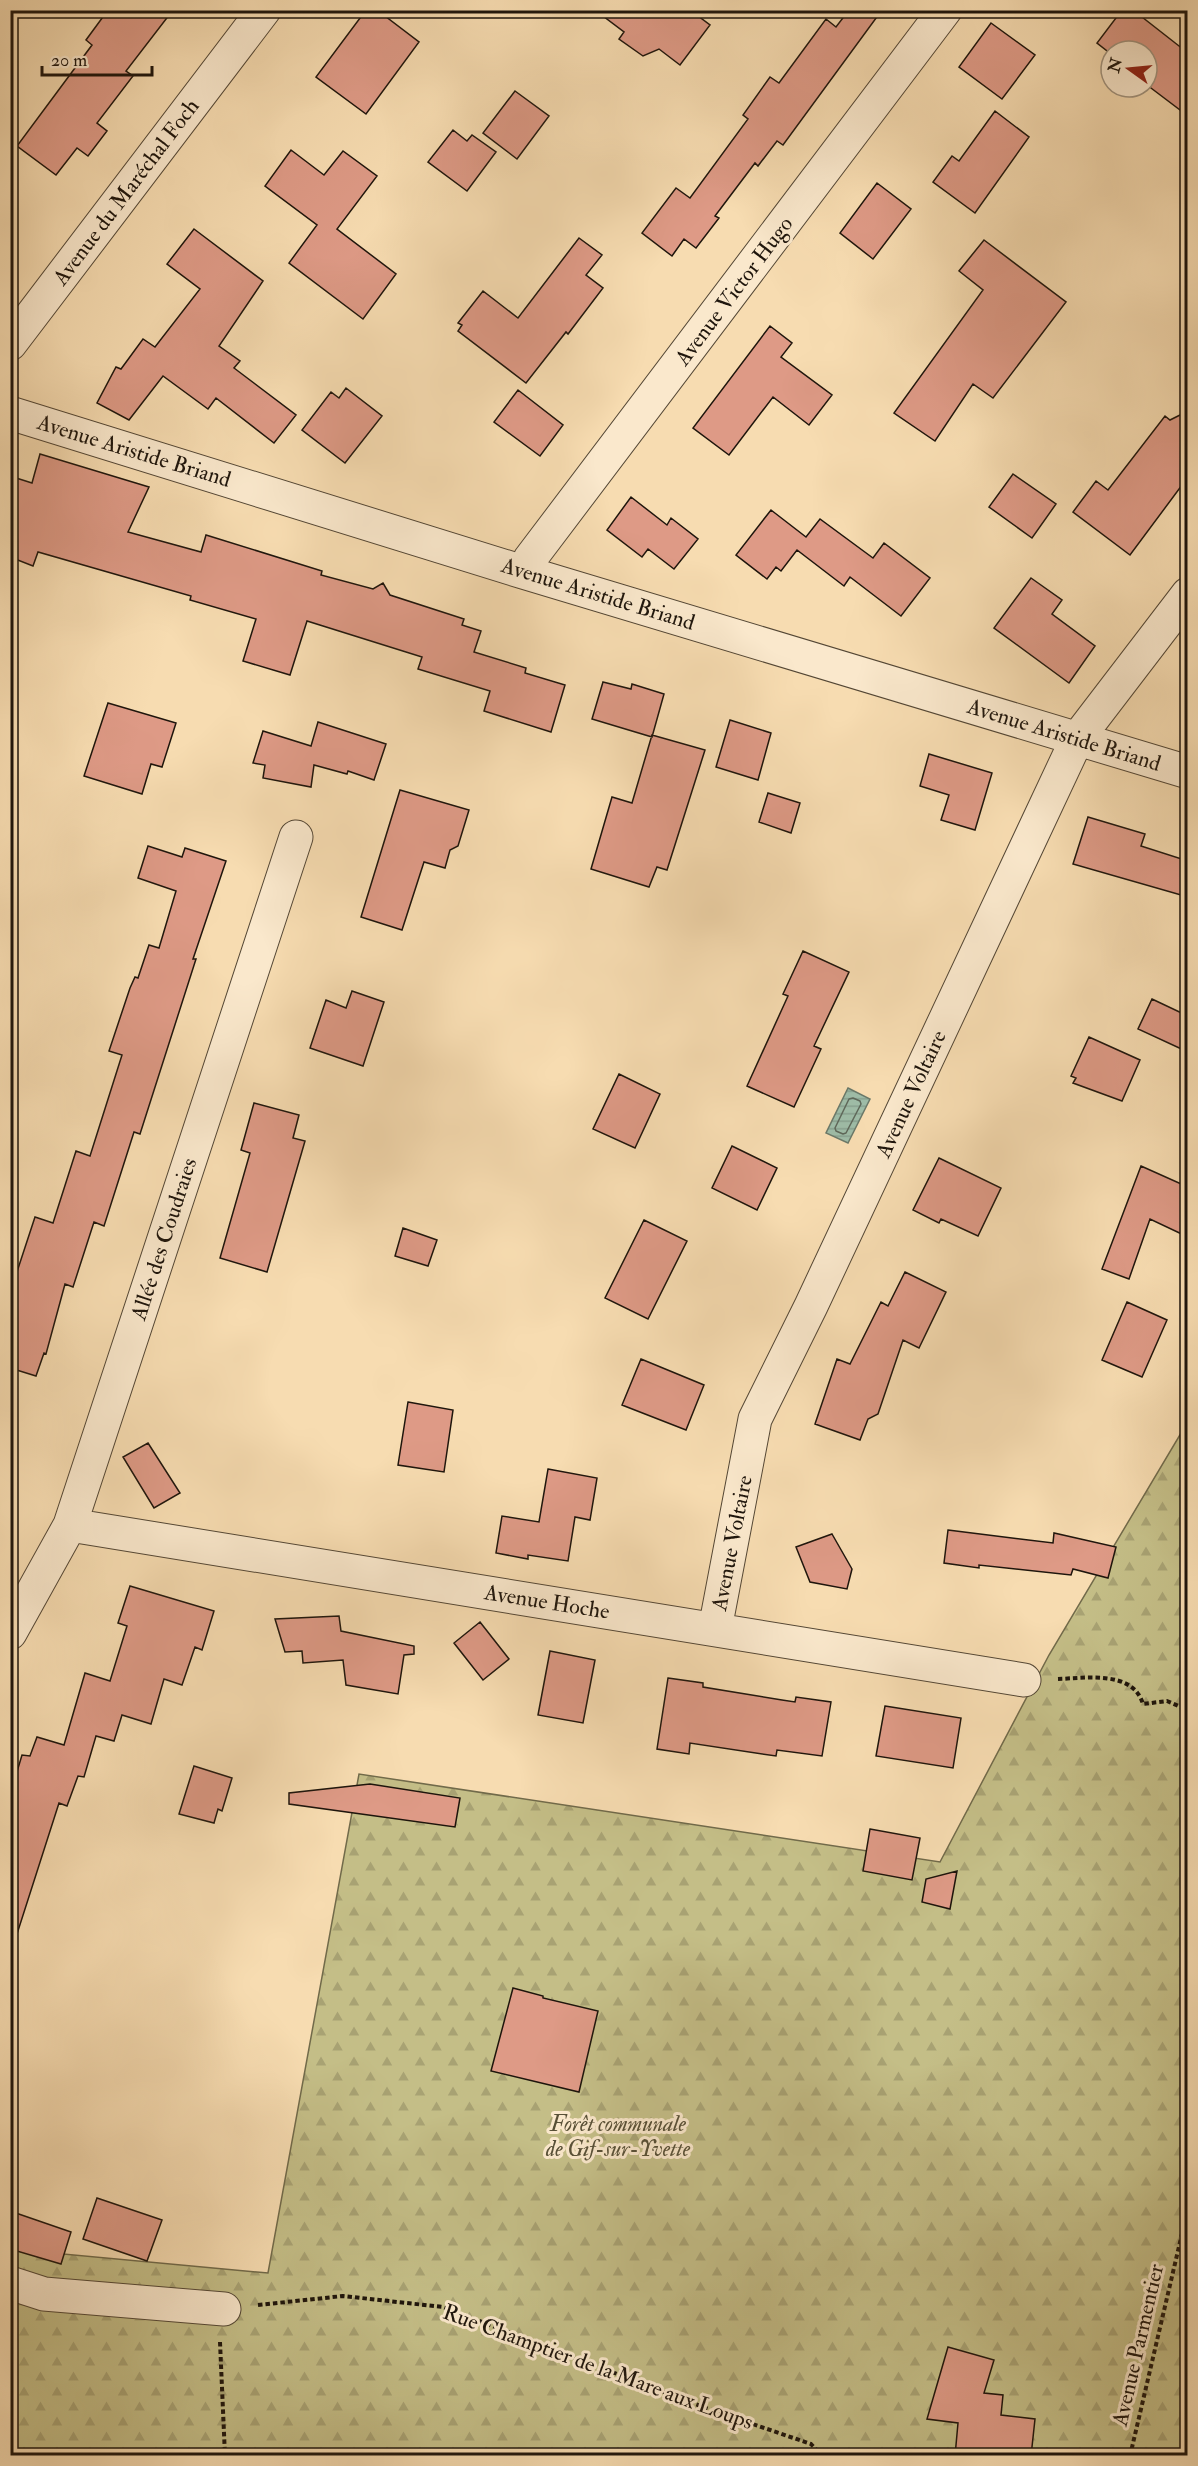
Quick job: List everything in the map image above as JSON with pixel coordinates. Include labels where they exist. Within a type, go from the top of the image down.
[{"type":"street","name":"Avenue du Maréchal Foch","points":[[10,344],[264,10]]},
{"type":"street","name":"Avenue Victor Hugo","points":[[524,572],[530,559],[945,10]]},
{"type":"street","name":"Avenue Aristide Briand","points":[[10,413],[524,572],[1188,772]]},
{"type":"street","name":"Avenue Voltaire","points":[[715,1629],[755,1419],[811,1306],[1077,739],[1188,594]]},
{"type":"street","name":"Allée des Coudraies","points":[[10,1633],[70,1525],[296,837]]},
{"type":"street","name":"Avenue Hoche","points":[[70,1525],[1024,1680]]},
{"type":"street","points":[[10,2283],[44,2294],[224,2309]]},
{"type":"path","points":[[1024,1680],[1098,1677],[1124,1682],[1140,1694],[1143,1704],[1167,1701],[1188,1710]]},
{"type":"path","name":"Avenue Parmentier","points":[[1130,2456],[1188,2208]]},
{"type":"path","name":"Rue Champtier de la Mare aux Loups","points":[[224,2309],[343,2296],[443,2307],[703,2407],[811,2444],[822,2456]]},
{"type":"path","points":[[224,2309],[220,2346],[225,2456]]},
{"type":"green space","name":"Forêt communale de Gif-sur-Yvette","points":[[1187,1423],[1188,2438],[1178,2455],[11,2455],[10,2249],[268,2273],[359,1774],[940,1862],[1049,1655]]},
{"type":"water","points":[[848,1088],[870,1099],[848,1143],[826,1133]]},
{"type":"building","points":[[108,10],[173,10],[126,71],[133,76],[97,123],[107,131],[88,156],[77,148],[56,175],[17,146],[92,45],[86,40]]},
{"type":"building","points":[[366,10],[377,10],[419,42],[366,114],[316,77]]},
{"type":"building","points":[[595,10],[690,10],[710,25],[680,65],[659,49],[643,56],[619,39],[624,32]]},
{"type":"building","points":[[849,10],[882,10],[783,145],[777,141],[758,166],[755,163],[715,216],[719,218],[696,248],[684,239],[672,256],[642,233],[676,188],[690,198],[748,119],[743,115],[770,77],[779,83],[826,19],[836,27]]},
{"type":"building","points":[[1122,10],[1133,10],[1188,53],[1188,116],[1159,94],[1159,39],[1100,39]]},
{"type":"building","points":[[991,23],[1035,55],[1002,99],[959,67]]},
{"type":"building","points":[[515,91],[549,116],[517,159],[483,133]]},
{"type":"building","points":[[995,111],[1029,137],[975,213],[933,182],[952,156],[959,161]]},
{"type":"building","points":[[453,130],[467,141],[472,135],[496,152],[467,191],[428,162]]},
{"type":"building","points":[[291,150],[324,175],[343,151],[377,176],[337,229],[396,274],[363,319],[289,263],[317,225],[265,186]]},
{"type":"building","points":[[877,183],[911,209],[873,259],[840,233]]},
{"type":"building","points":[[194,229],[263,281],[219,346],[240,361],[234,368],[296,415],[274,443],[216,398],[208,409],[163,376],[129,420],[97,403],[116,367],[121,369],[143,339],[155,347],[200,289],[167,264]]},
{"type":"building","points":[[579,238],[602,255],[586,275],[603,288],[526,383],[458,331],[462,325],[458,323],[483,291],[518,318]]},
{"type":"building","points":[[984,240],[1066,302],[993,398],[973,384],[935,441],[894,413],[983,290],[959,271]]},
{"type":"building","points":[[770,326],[792,343],[781,357],[832,395],[809,425],[773,397],[729,455],[693,428]]},
{"type":"building","points":[[346,388],[382,416],[345,463],[302,430],[331,392],[339,398]]},
{"type":"building","points":[[518,390],[563,425],[540,456],[494,422]]},
{"type":"building","points":[[1188,411],[1188,477],[1130,555],[1073,512],[1096,481],[1108,490],[1165,416],[1170,420]]},
{"type":"building","points":[[40,454],[149,487],[128,532],[201,552],[206,535],[322,571],[321,575],[373,589],[383,583],[390,595],[464,619],[462,625],[481,631],[474,652],[526,668],[525,673],[565,685],[551,732],[484,711],[490,691],[418,669],[422,657],[307,621],[290,675],[243,661],[256,619],[190,600],[191,596],[38,552],[33,566],[10,557],[10,476],[32,483]]},
{"type":"building","points":[[1013,474],[1056,504],[1032,538],[989,507]]},
{"type":"building","points":[[631,497],[667,525],[671,518],[698,539],[674,569],[648,549],[642,557],[607,530]]},
{"type":"building","points":[[771,510],[806,537],[820,519],[873,558],[884,543],[930,578],[901,616],[850,577],[844,586],[797,550],[781,571],[776,567],[767,579],[736,555]]},
{"type":"building","points":[[1031,578],[1062,600],[1052,614],[1095,646],[1069,683],[994,628]]},
{"type":"building","points":[[603,682],[631,689],[632,684],[664,694],[652,737],[592,719]]},
{"type":"building","points":[[108,703],[176,723],[162,767],[151,764],[142,794],[84,776]]},
{"type":"building","points":[[730,720],[771,733],[758,780],[716,767]]},
{"type":"building","points":[[318,722],[386,744],[374,780],[348,771],[347,774],[314,765],[311,787],[263,778],[265,765],[253,763],[263,731],[311,746]]},
{"type":"building","points":[[652,735],[705,750],[667,870],[657,867],[649,887],[591,869],[612,797],[632,803]]},
{"type":"building","points":[[929,754],[992,773],[975,830],[941,820],[949,795],[920,786]]},
{"type":"building","points":[[400,790],[469,810],[458,846],[450,850],[445,868],[424,862],[402,930],[361,917]]},
{"type":"building","points":[[768,793],[800,803],[791,833],[759,822]]},
{"type":"building","points":[[1088,817],[1145,834],[1141,846],[1188,861],[1188,897],[1073,864]]},
{"type":"building","points":[[148,846],[182,857],[185,848],[226,861],[193,959],[196,959],[140,1134],[134,1132],[104,1226],[94,1222],[73,1287],[65,1284],[46,1354],[44,1353],[36,1376],[10,1368],[10,1293],[35,1217],[53,1223],[76,1151],[90,1156],[122,1055],[109,1051],[130,988],[135,977],[138,978],[149,945],[159,948],[176,891],[138,878]]},
{"type":"building","points":[[803,951],[849,972],[814,1046],[821,1049],[794,1107],[747,1086],[788,996],[783,994]]},
{"type":"building","points":[[352,991],[384,1002],[363,1066],[310,1048],[326,1000],[346,1008]]},
{"type":"building","points":[[1152,999],[1188,1016],[1188,1052],[1138,1029]]},
{"type":"building","points":[[1089,1037],[1140,1060],[1122,1101],[1073,1083],[1076,1078],[1071,1076]]},
{"type":"building","points":[[619,1074],[660,1094],[635,1148],[593,1129]]},
{"type":"building","points":[[254,1103],[299,1115],[293,1138],[305,1141],[267,1272],[220,1258],[250,1153],[241,1150]]},
{"type":"building","points":[[732,1146],[777,1168],[757,1210],[712,1188]]},
{"type":"building","points":[[939,1158],[1001,1188],[978,1236],[941,1219],[939,1223],[913,1210]]},
{"type":"building","points":[[1141,1166],[1188,1187],[1188,1237],[1150,1219],[1129,1279],[1102,1269]]},
{"type":"building","points":[[644,1220],[687,1241],[648,1319],[605,1298]]},
{"type":"building","points":[[403,1228],[437,1240],[428,1266],[395,1256]]},
{"type":"building","points":[[905,1272],[946,1292],[919,1348],[903,1340],[878,1414],[868,1419],[860,1440],[815,1424],[837,1359],[850,1364],[881,1302],[888,1306]]},
{"type":"building","points":[[1127,1302],[1167,1320],[1142,1377],[1102,1360]]},
{"type":"building","points":[[641,1359],[704,1385],[686,1430],[622,1405]]},
{"type":"building","points":[[408,1402],[453,1410],[444,1472],[398,1465]]},
{"type":"building","points":[[148,1443],[180,1493],[154,1508],[123,1457]]},
{"type":"building","points":[[548,1469],[597,1478],[590,1520],[575,1517],[568,1561],[528,1555],[528,1559],[496,1553],[502,1516],[539,1522]]},
{"type":"building","points":[[948,1530],[1053,1543],[1054,1533],[1116,1547],[1108,1578],[1073,1569],[1071,1575],[979,1565],[979,1568],[944,1563]]},
{"type":"building","points":[[832,1534],[852,1569],[847,1589],[810,1582],[796,1547]]},
{"type":"building","points":[[130,1586],[214,1611],[202,1650],[195,1647],[182,1685],[164,1679],[151,1724],[122,1715],[114,1741],[96,1736],[84,1777],[78,1776],[67,1806],[59,1803],[17,1934],[10,1933],[10,1795],[22,1755],[30,1756],[37,1737],[64,1745],[85,1673],[110,1681],[127,1626],[118,1623]]},
{"type":"building","points":[[339,1616],[341,1631],[414,1646],[414,1654],[404,1655],[398,1694],[346,1685],[343,1660],[303,1663],[302,1651],[285,1652],[275,1619]]},
{"type":"building","points":[[480,1622],[509,1659],[483,1680],[454,1643]]},
{"type":"building","points":[[550,1651],[595,1660],[583,1723],[538,1715]]},
{"type":"building","points":[[668,1678],[703,1683],[703,1687],[795,1702],[796,1697],[831,1702],[822,1756],[777,1750],[776,1756],[690,1743],[689,1754],[657,1749]]},
{"type":"building","points":[[885,1706],[961,1718],[953,1768],[876,1756]]},
{"type":"building","points":[[194,1766],[232,1778],[222,1811],[218,1809],[214,1823],[179,1814]]},
{"type":"building","points":[[370,1784],[460,1798],[455,1827],[289,1804],[289,1793]]},
{"type":"building","points":[[870,1829],[920,1838],[912,1880],[863,1871]]},
{"type":"building","points":[[957,1871],[950,1909],[922,1902],[926,1879]]},
{"type":"building","points":[[513,1988],[543,1996],[543,1998],[598,2011],[579,2092],[491,2071]]},
{"type":"building","points":[[97,2198],[162,2220],[147,2261],[83,2239]]},
{"type":"building","points":[[10,2211],[71,2232],[61,2264],[10,2249]]},
{"type":"building","points":[[948,2347],[994,2360],[984,2393],[1003,2395],[1001,2415],[1035,2419],[1031,2456],[955,2456],[958,2423],[927,2419]]}]
